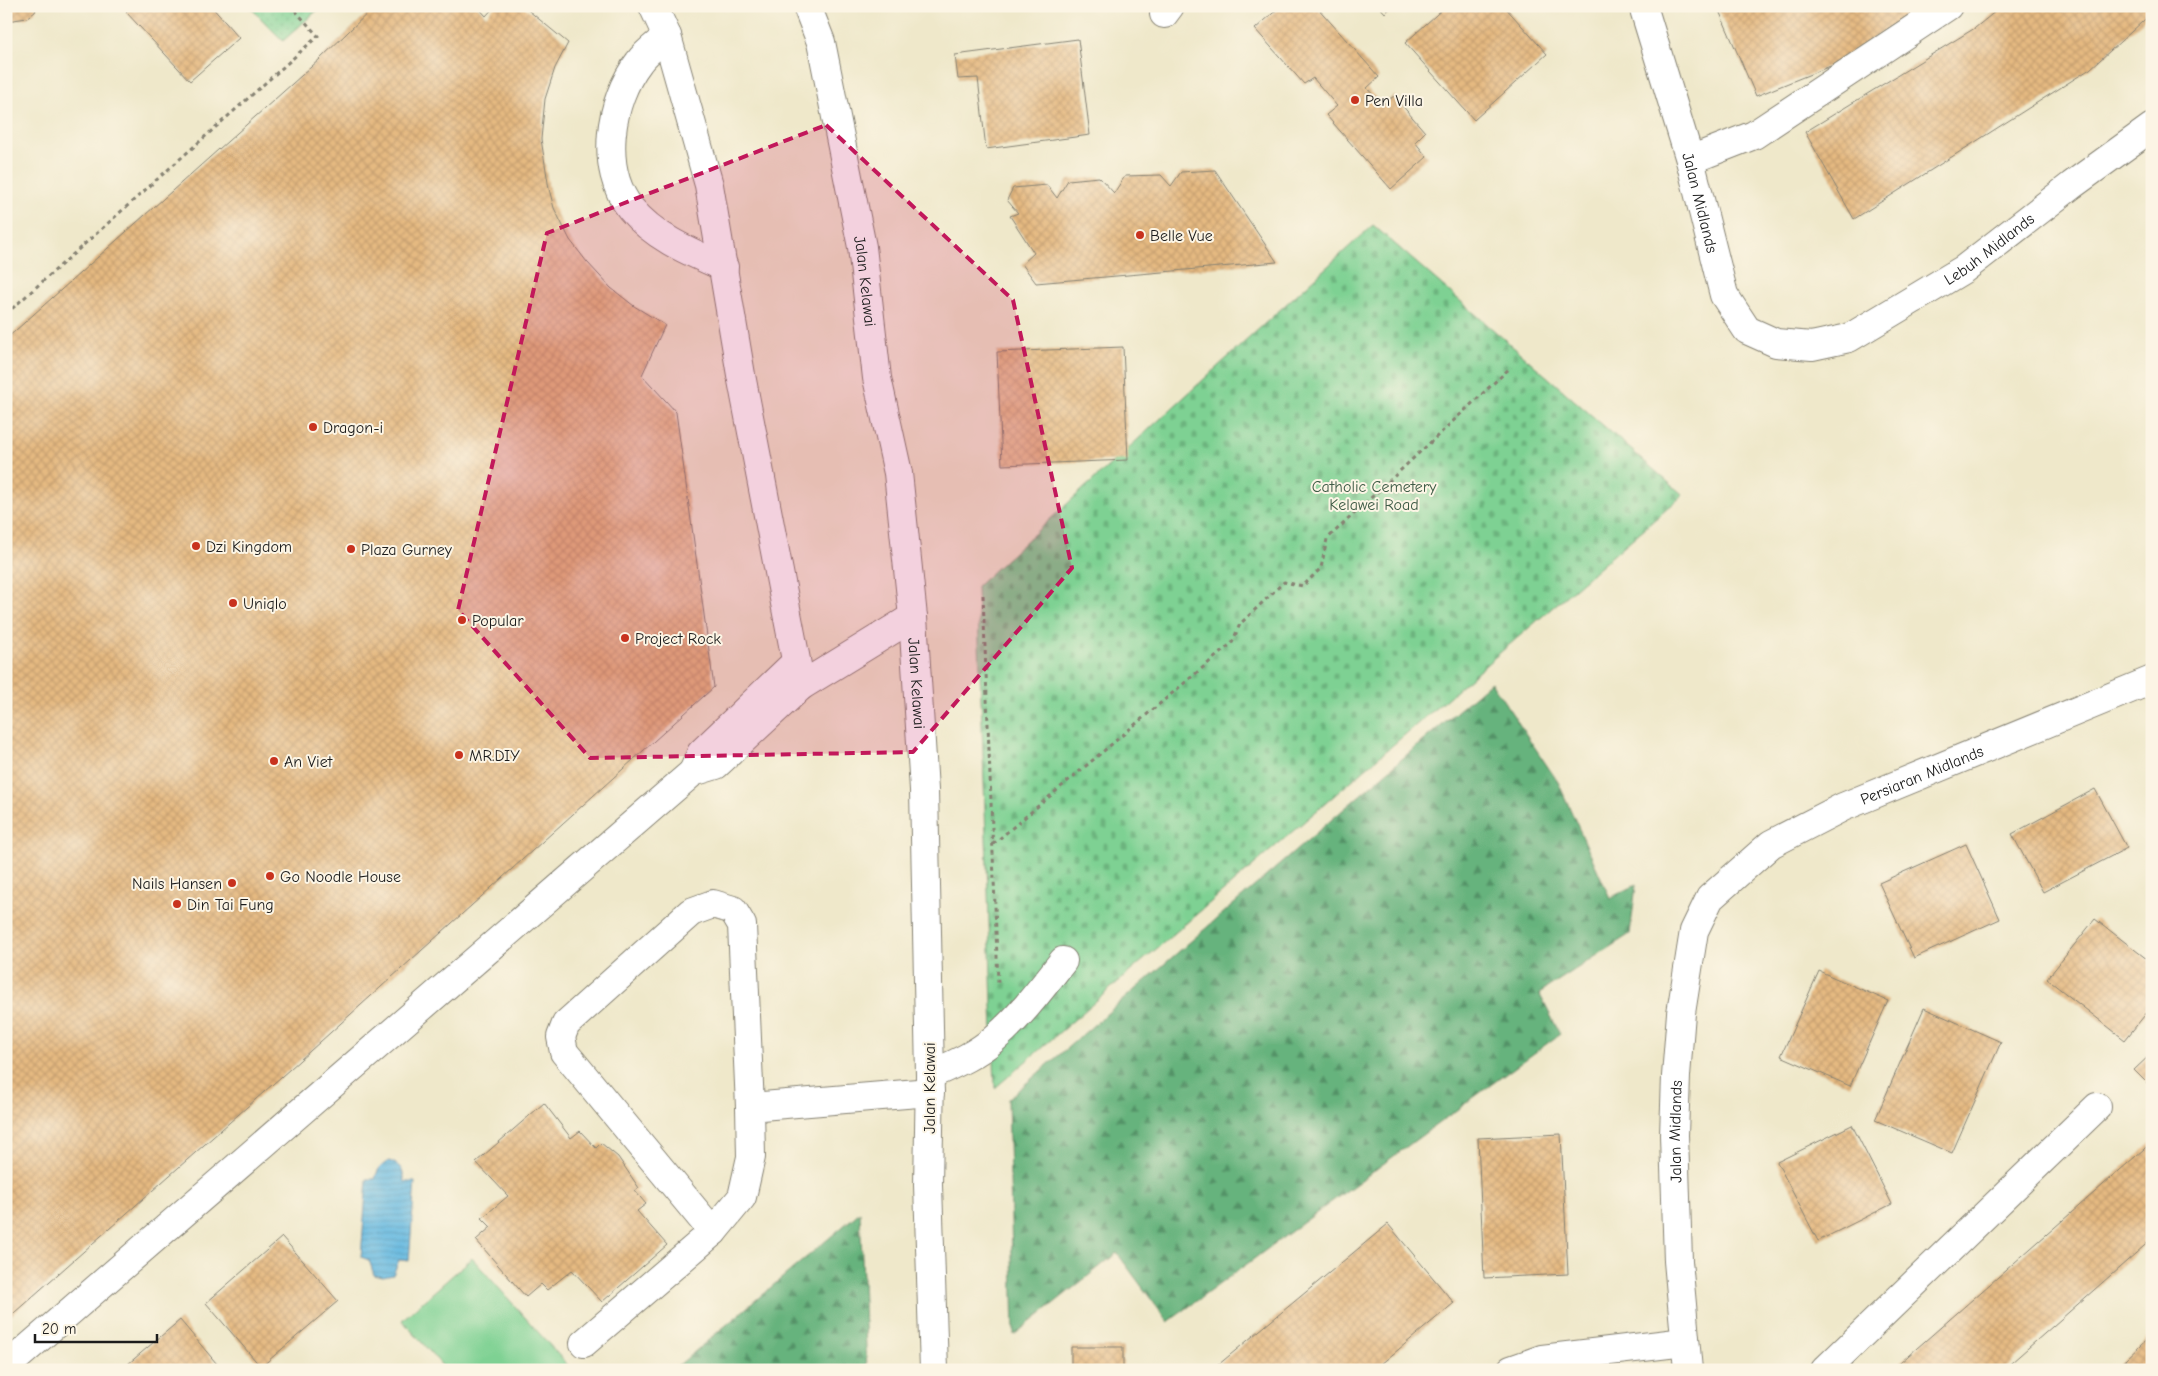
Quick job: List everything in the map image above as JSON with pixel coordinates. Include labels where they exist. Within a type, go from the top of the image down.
[{"type":"street","points":[[653,6],[667,36],[709,185],[741,375],[798,674]]},
{"type":"street","name":"Jalan Kelawai","points":[[807,6],[821,42],[862,247],[877,378],[898,474],[913,617],[924,790],[930,1083],[928,1185],[934,1370]]},
{"type":"street","name":"Jalan Midlands","points":[[1643,6],[1690,160],[1724,295],[1747,330],[1776,343],[1812,346]]},
{"type":"street","points":[[1690,160],[1754,135],[1948,6]]},
{"type":"street","points":[[667,36],[639,62],[623,90],[614,121],[611,142],[612,166],[619,189],[631,209],[651,228],[674,245],[724,268]]},
{"type":"street","name":"Lebuh Midlands","points":[[1812,346],[1849,338],[1964,269],[2072,185],[2152,127]]},
{"type":"street","points":[[6,1367],[693,772],[701,752],[798,674],[913,617]]},
{"type":"street","name":"Persiaran Midlands","points":[[1710,898],[1771,844],[1843,807],[2152,680]]},
{"type":"street","name":"Jalan Midlands","points":[[1688,1370],[1678,1252],[1674,1135],[1676,1076],[1681,1013],[1694,931],[1710,898]]},
{"type":"street","points":[[584,1343],[713,1232],[742,1198],[751,1157],[742,925],[733,910],[713,904],[691,912],[566,1024],[561,1037],[564,1052],[713,1232]]},
{"type":"street","points":[[750,1107],[930,1083],[999,1034],[1027,1008],[1063,961]]},
{"type":"street","points":[[1825,1370],[2096,1107]]},
{"type":"street","points":[[1512,1370],[1542,1359],[1685,1342]]},
{"type":"path","points":[[6,314],[318,36],[291,6]]},
{"type":"path","points":[[993,844],[1232,643],[1240,624],[1284,582],[1303,586],[1321,568],[1327,539],[1511,367]]},
{"type":"path","points":[[984,595],[999,1034]]},
{"type":"highlighted area","points":[[826,125],[1013,300],[1072,568],[913,752],[590,758],[458,610],[547,233]]},
{"type":"green space","points":[[249,6],[322,6],[283,41]]},
{"type":"green space","name":"Catholic Cemetery Kelawei Road","points":[[1373,225],[1683,495],[995,1088],[977,586]]},
{"type":"green space","points":[[1491,682],[1558,782],[1610,898],[1636,885],[1630,934],[1539,993],[1560,1034],[1168,1322],[1117,1253],[1014,1335],[1008,1099]]},
{"type":"green space","points":[[860,1212],[867,1370],[673,1370]]},
{"type":"green space","points":[[472,1258],[572,1370],[446,1370],[402,1320]]},
{"type":"water","points":[[389,1161],[401,1168],[405,1182],[415,1182],[409,1261],[399,1260],[393,1275],[383,1277],[374,1275],[369,1260],[361,1257],[367,1179],[375,1179],[380,1168]]},
{"type":"building","points":[[6,6],[37,6],[35,12],[27,18],[7,21]]},
{"type":"building","points":[[132,6],[211,6],[239,38],[190,81],[126,12]]},
{"type":"building","name":"Plaza Gurney","points":[[375,6],[477,6],[486,16],[495,6],[523,6],[568,43],[555,68],[545,99],[541,139],[549,189],[554,208],[570,240],[587,262],[611,288],[634,306],[665,325],[642,375],[676,412],[714,687],[290,1069],[6,1320],[6,339],[320,59]]},
{"type":"building","name":"Pen Villa","points":[[1281,6],[1316,6],[1379,77],[1367,88],[1382,105],[1394,96],[1425,132],[1415,142],[1427,157],[1391,189],[1326,115],[1337,106],[1313,78],[1304,84],[1255,29]]},
{"type":"building","points":[[1379,6],[1393,6],[1385,13]]},
{"type":"building","points":[[1446,6],[1504,6],[1547,54],[1474,120],[1405,43]]},
{"type":"building","points":[[1717,6],[1922,6],[1833,65],[1756,96]]},
{"type":"building","points":[[2002,6],[2152,6],[2152,13],[2090,69],[1854,219],[1805,132],[1975,28]]},
{"type":"building","points":[[1078,39],[1090,135],[986,149],[978,78],[958,79],[955,55]]},
{"type":"building","name":"Belle Vue","points":[[1215,170],[1277,262],[1036,283],[1022,264],[1034,253],[1010,216],[1018,213],[1007,200],[1013,188],[1047,185],[1057,198],[1068,180],[1099,177],[1114,193],[1125,176],[1161,175],[1171,186],[1181,172]]},
{"type":"building","points":[[1123,347],[1128,460],[1002,465],[997,352]]},
{"type":"building","points":[[2095,789],[2127,848],[2043,892],[2012,834]]},
{"type":"building","points":[[1966,844],[2000,919],[1914,958],[1879,883]]},
{"type":"building","points":[[2095,919],[2152,963],[2152,1006],[2125,1040],[2047,979]]},
{"type":"building","points":[[1819,971],[1888,1001],[1850,1086],[1781,1056]]},
{"type":"building","points":[[1924,1008],[2001,1042],[1952,1153],[1875,1120]]},
{"type":"building","points":[[2152,1053],[2152,1088],[2134,1070]]},
{"type":"building","points":[[544,1103],[571,1138],[580,1131],[596,1148],[601,1143],[618,1157],[639,1188],[635,1191],[646,1204],[637,1211],[667,1245],[602,1302],[572,1270],[547,1290],[541,1284],[526,1297],[476,1240],[491,1227],[482,1218],[508,1196],[476,1162]]},
{"type":"building","points":[[1852,1125],[1892,1204],[1818,1241],[1777,1162]]},
{"type":"building","points":[[1561,1134],[1568,1274],[1484,1278],[1478,1138]]},
{"type":"building","points":[[2152,1142],[2152,1239],[2003,1370],[1892,1370]]},
{"type":"building","points":[[1388,1224],[1454,1303],[1374,1370],[1223,1370],[1218,1365]]},
{"type":"building","points":[[282,1237],[338,1301],[261,1367],[206,1303]]},
{"type":"building","points":[[180,1320],[222,1370],[121,1370]]},
{"type":"building","points":[[2152,1335],[2152,1370],[2114,1370]]},
{"type":"building","points":[[1071,1347],[1123,1347],[1123,1370],[1071,1370]]},
{"type":"place","name":"Pen Villa","points":[[1355,100]]},
{"type":"place","name":"Belle Vue","points":[[1140,235]]},
{"type":"place","name":"Dragon-i","points":[[313,427]]},
{"type":"place","name":"Dzi Kingdom","points":[[196,546]]},
{"type":"place","name":"Plaza Gurney","points":[[351,549]]},
{"type":"place","name":"Uniqlo","points":[[233,603]]},
{"type":"place","name":"Popular","points":[[462,620]]},
{"type":"place","name":"Project Rock","points":[[625,638]]},
{"type":"place","name":"MR.DIY","points":[[459,755]]},
{"type":"place","name":"An Viet","points":[[274,761]]},
{"type":"place","name":"Go Noodle House","points":[[270,876]]},
{"type":"place","name":"Nails Hansen","points":[[232,883]]},
{"type":"place","name":"Din Tai Fung","points":[[177,904]]}]
